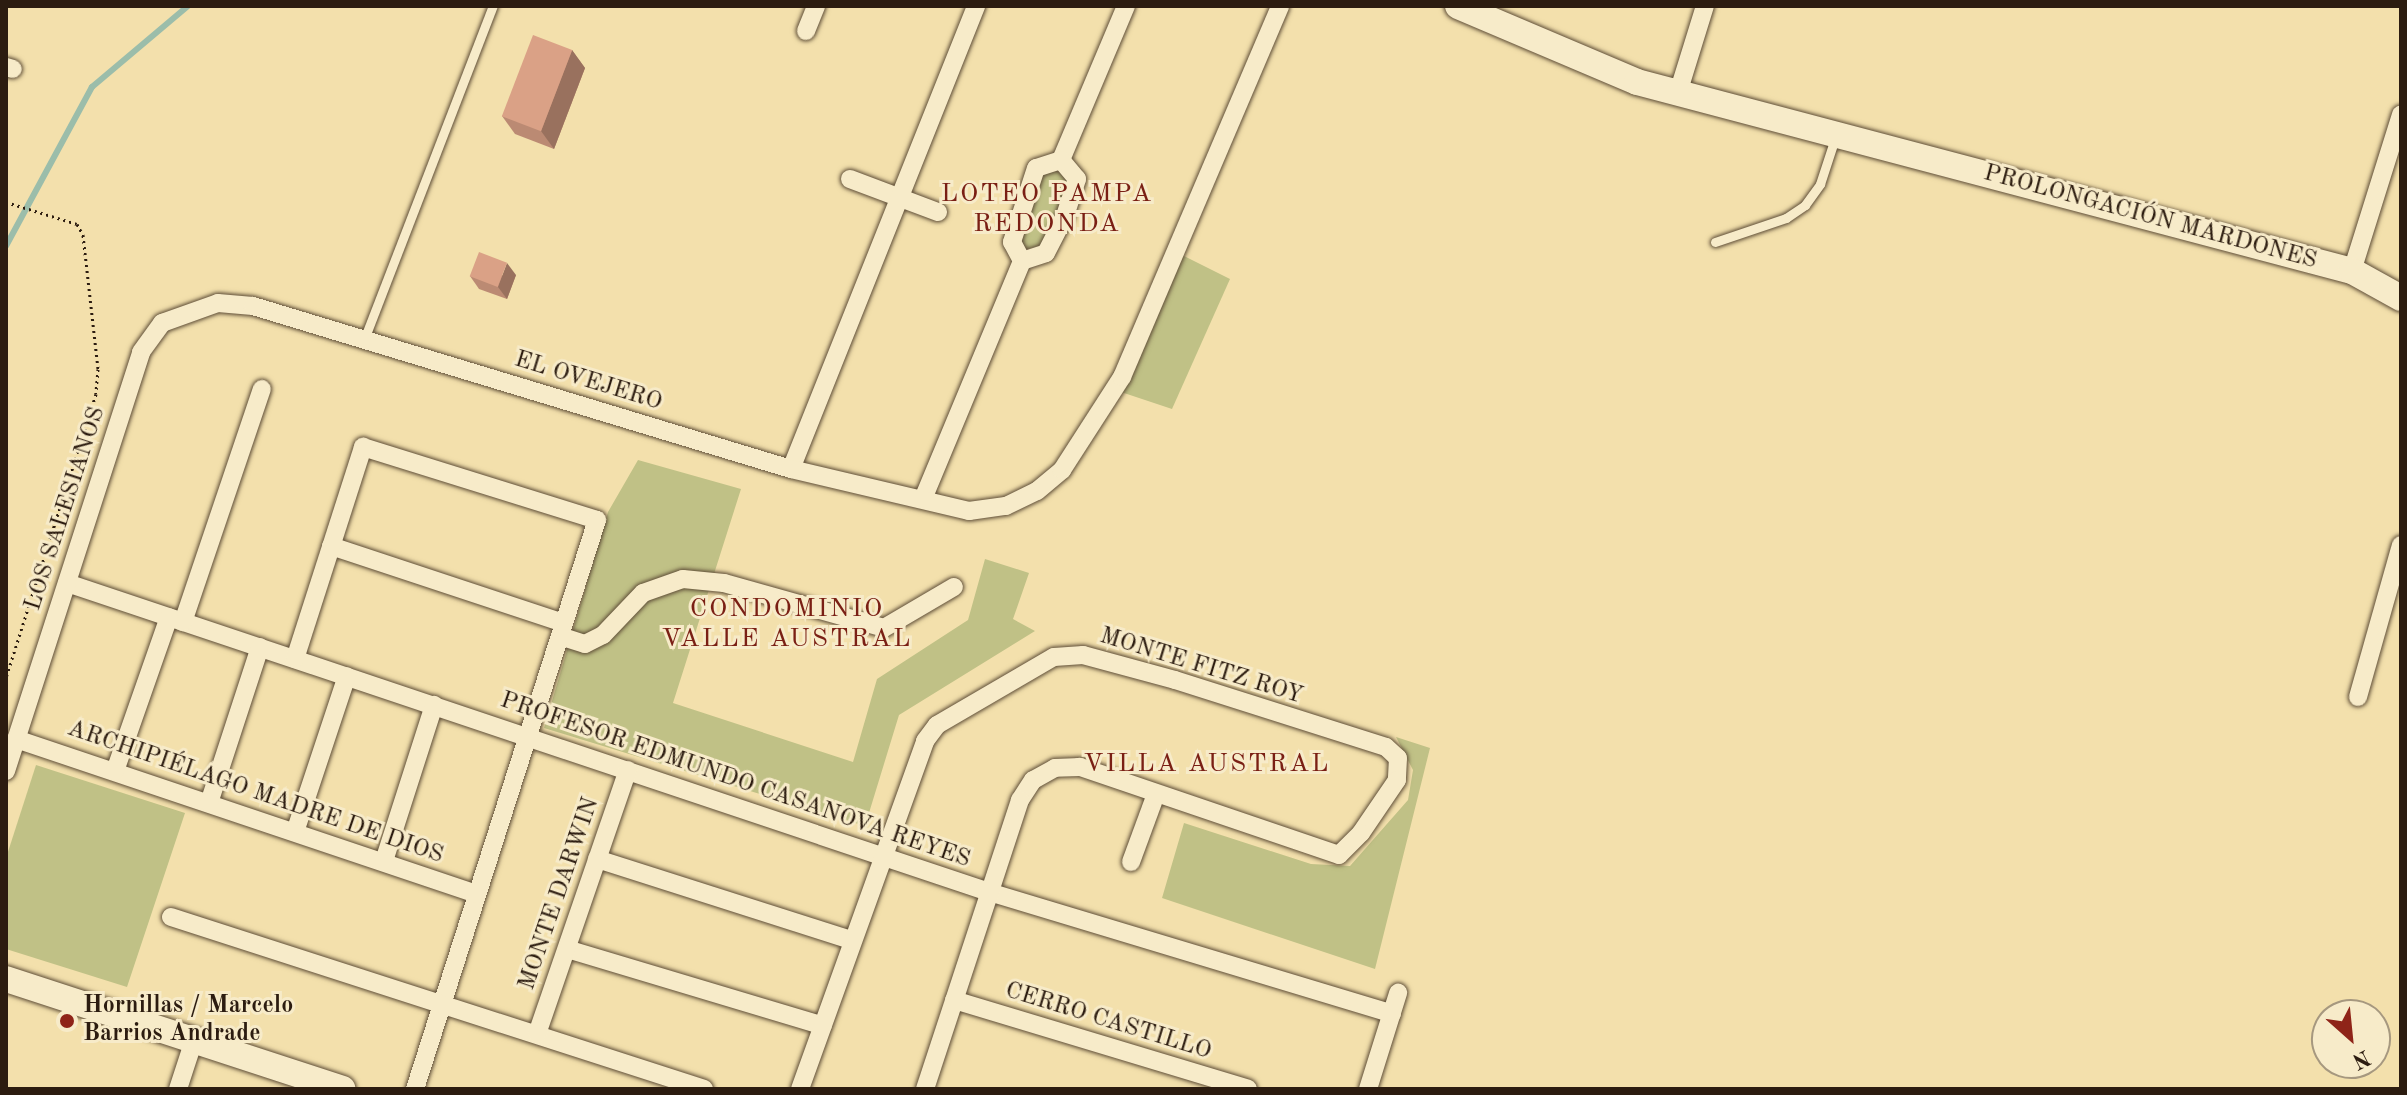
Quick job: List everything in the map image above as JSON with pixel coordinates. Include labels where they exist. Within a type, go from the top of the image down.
[{"type":"street","points":[[806,31],[816,6]]},
{"type":"street","points":[[791,469],[976,6]]},
{"type":"street","points":[[1022,261],[1012,242],[1036,168],[1061,160],[1126,6]]},
{"type":"street","name":"EL OVEJERO","points":[[141,352],[162,323],[218,303],[253,306],[365,337],[791,469],[969,511],[1006,506],[1037,491],[1062,470],[1122,377],[1280,6]]},
{"type":"street","name":"PROLONGACIÓN MARDONES","points":[[1458,6],[1538,44],[1678,93],[2352,271],[2401,298]]},
{"type":"street","points":[[1678,93],[1705,6]]},
{"type":"street","points":[[2352,271],[2401,115]]},
{"type":"street","points":[[923,499],[1022,261],[1046,253],[1065,216],[1077,179],[1061,160]]},
{"type":"street","points":[[850,179],[938,212]]},
{"type":"street","name":"LOS SALESIANOS","points":[[7,768],[141,352]]},
{"type":"street","points":[[115,771],[262,389]]},
{"type":"street","points":[[295,659],[363,447],[597,520],[415,1089]]},
{"type":"street","points":[[2358,697],[2401,545]]},
{"type":"street","points":[[331,546],[562,629],[585,644],[603,635],[643,593],[683,579],[724,583],[884,628],[954,587]]},
{"type":"street","name":"PROFESOR EDMUNDO CASANOVA REYES","points":[[67,583],[989,892],[1392,1014]]},
{"type":"street","points":[[209,803],[260,647]]},
{"type":"street","name":"MONTE FITZ ROY","points":[[800,1089],[881,855],[925,741],[937,725],[1054,657],[1083,655],[1386,747],[1398,758],[1397,780],[1339,855],[1156,794]]},
{"type":"street","points":[[295,832],[347,676]]},
{"type":"street","points":[[384,861],[434,705]]},
{"type":"street","name":"ARCHIPIÉLAGO MADRE DE DIOS","points":[[16,739],[477,894]]},
{"type":"street","points":[[925,1089],[1020,800],[1033,780],[1055,768],[1080,767],[1156,794],[1131,862]]},
{"type":"street","name":"MONTE DARWIN","points":[[537,1034],[628,770]]},
{"type":"street","points":[[597,859],[851,940]]},
{"type":"street","points":[[171,917],[698,1088]]},
{"type":"street","points":[[567,949],[823,1026]]},
{"type":"street","points":[[6,979],[342,1089]]},
{"type":"street","points":[[1368,1089],[1398,993]]},
{"type":"street","name":"CERRO CASTILLO","points":[[954,1000],[1248,1089]]},
{"type":"street","points":[[178,1089],[194,1040]]},
{"type":"lane","points":[[365,337],[493,6]]},
{"type":"lane","points":[[1715,242],[1786,218],[1805,205],[1820,184],[1836,135]]},
{"type":"path","points":[[6,202],[77,224],[86,248],[96,394],[6,677]]},
{"type":"green space","points":[[1048,170],[1063,172],[1069,184],[1046,244],[1027,249],[1020,246],[1042,174]]},
{"type":"green space","points":[[1176,252],[1230,279],[1172,409],[1121,392]]},
{"type":"green space","points":[[638,460],[741,489],[673,703],[853,762],[877,679],[968,620],[985,559],[1029,573],[1013,619],[1035,631],[899,715],[865,826],[544,728],[608,512]]},
{"type":"green space","points":[[1396,737],[1430,748],[1375,969],[1162,898],[1184,823],[1311,864],[1350,866],[1408,800],[1413,770]]},
{"type":"green space","points":[[36,765],[185,813],[127,987],[6,949],[6,858]]},
{"type":"building","points":[[533,35],[572,50],[541,131],[502,116]]},
{"type":"building","points":[[479,252],[507,263],[498,287],[470,276]]},
{"type":"waterway","points":[[6,246],[92,87],[188,6]]},
{"type":"place","name":"Hornillas / Marcelo Barrios Andrade","points":[[67,1021]]},
{"type":"district","name":"LOTEO PAMPA REDONDA","points":[[1047,210]]},
{"type":"district","name":"CONDOMINIO VALLE AUSTRAL","points":[[787,625]]},
{"type":"district","name":"VILLA AUSTRAL","points":[[1207,765]]}]
